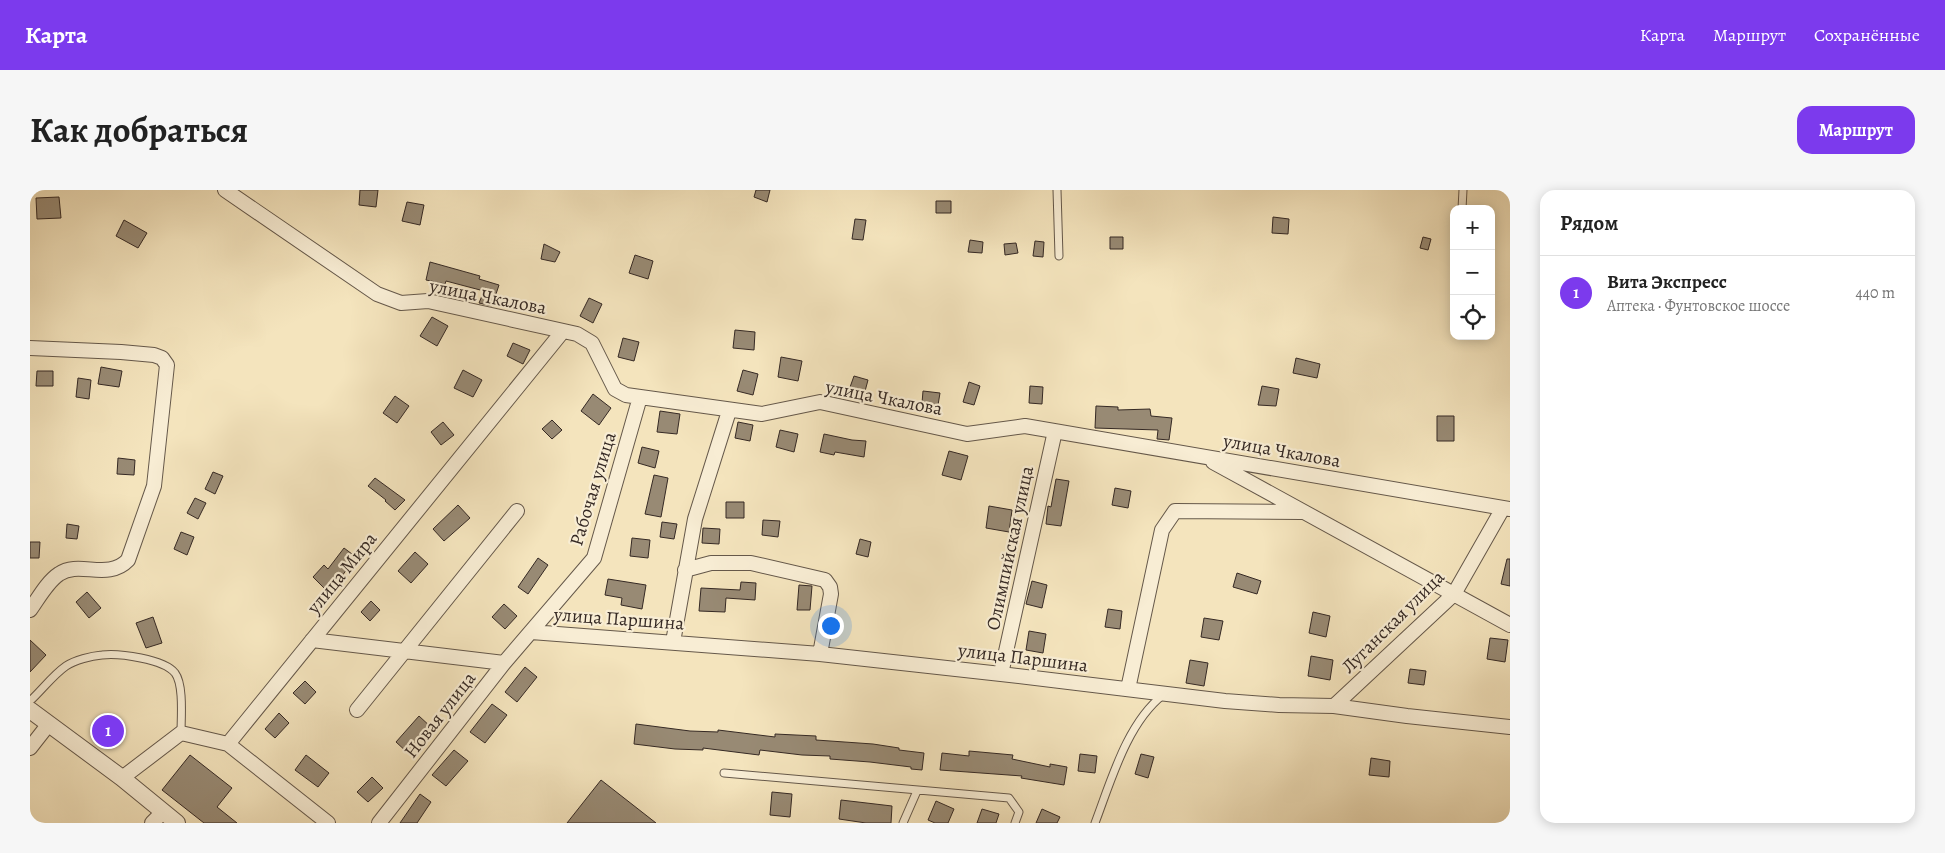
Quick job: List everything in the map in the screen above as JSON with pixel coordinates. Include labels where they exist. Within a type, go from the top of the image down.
[{"type":"street","name":"улица Чкалова","points":[[225,190],[377,294],[401,303],[428,301],[577,334],[592,343],[615,389],[626,395],[729,411],[762,414],[820,402],[967,434],[1025,426],[1507,509]]},
{"type":"street","name":"улица Мира","points":[[228,744],[563,331]]},
{"type":"street","points":[[30,348],[154,355],[162,358],[167,365],[154,486],[128,560],[111,570],[68,570],[60,573],[30,610]]},
{"type":"street","name":"Рабочая улица","points":[[531,632],[594,558],[640,397]]},
{"type":"street","points":[[673,642],[695,519],[729,411]]},
{"type":"street","name":"Олимпийская улица","points":[[1001,674],[1055,431]]},
{"type":"street","points":[[1204,456],[1510,625]]},
{"type":"street","name":"Луганская улица","points":[[1334,706],[1454,594],[1507,509]]},
{"type":"street","points":[[357,710],[517,511]]},
{"type":"street","points":[[1128,689],[1162,530],[1175,511],[1304,512]]},
{"type":"street","points":[[685,570],[711,563],[751,563],[825,580],[830,587],[831,594],[820,654]]},
{"type":"street","name":"улица Паршина","points":[[531,632],[820,654],[1225,701],[1279,705],[1334,706],[1510,727]]},
{"type":"street","name":"Новая улица","points":[[379,823],[504,663],[531,632]]},
{"type":"street","points":[[312,640],[504,663]]},
{"type":"street","points":[[30,710],[122,778],[158,817],[177,823]]},
{"type":"street","points":[[30,748],[48,725]]},
{"type":"street","points":[[122,778],[181,733],[228,744],[328,823]]},
{"type":"lane","points":[[1057,190],[1059,256]]},
{"type":"lane","points":[[1462,205],[1463,190]]},
{"type":"lane","points":[[30,700],[66,666],[83,659],[103,655],[133,657],[162,663],[176,674],[180,687],[181,733]]},
{"type":"lane","points":[[1094,823],[1119,760],[1141,718],[1166,693]]},
{"type":"lane","points":[[724,773],[1009,798],[1019,812],[1015,823]]},
{"type":"lane","points":[[903,823],[916,791]]},
{"type":"building","points":[[360,190],[378,190],[376,207],[359,205]]},
{"type":"building","points":[[756,190],[770,190],[767,202],[754,197]]},
{"type":"building","points":[[59,197],[61,218],[37,219],[36,198]]},
{"type":"building","points":[[936,201],[951,201],[951,213],[936,213]]},
{"type":"building","points":[[407,202],[424,205],[420,225],[402,221]]},
{"type":"building","points":[[1273,217],[1289,219],[1288,234],[1272,233]]},
{"type":"building","points":[[855,219],[866,220],[863,240],[852,239]]},
{"type":"building","points":[[124,220],[147,233],[138,248],[116,236]]},
{"type":"building","points":[[1110,237],[1123,237],[1123,249],[1110,249]]},
{"type":"building","points":[[1423,237],[1431,239],[1428,250],[1420,248]]},
{"type":"building","points":[[970,240],[983,242],[982,253],[968,252]]},
{"type":"building","points":[[1035,241],[1044,242],[1043,257],[1033,256]]},
{"type":"building","points":[[1016,243],[1018,253],[1005,255],[1004,244]]},
{"type":"building","points":[[544,244],[560,252],[555,262],[541,259]]},
{"type":"building","points":[[635,255],[653,261],[648,279],[629,273]]},
{"type":"building","points":[[430,262],[480,276],[479,279],[499,285],[492,306],[479,303],[484,291],[446,281],[445,284],[426,280]]},
{"type":"building","points":[[589,298],[602,304],[593,323],[580,316]]},
{"type":"building","points":[[432,317],[448,326],[437,346],[420,336]]},
{"type":"building","points":[[735,330],[755,332],[754,350],[733,348]]},
{"type":"building","points":[[623,338],[639,342],[634,361],[618,357]]},
{"type":"building","points":[[513,343],[530,350],[523,364],[507,356]]},
{"type":"building","points":[[781,357],[802,361],[798,381],[778,377]]},
{"type":"building","points":[[1296,358],[1320,364],[1317,378],[1293,373]]},
{"type":"building","points":[[101,367],[122,371],[119,387],[98,384]]},
{"type":"building","points":[[463,370],[482,380],[473,397],[454,388]]},
{"type":"building","points":[[743,370],[758,374],[753,395],[737,391]]},
{"type":"building","points":[[37,371],[53,371],[53,386],[36,386]]},
{"type":"building","points":[[854,376],[868,380],[864,395],[849,390]]},
{"type":"building","points":[[78,378],[91,380],[89,399],[76,397]]},
{"type":"building","points":[[969,382],[980,386],[974,405],[963,402]]},
{"type":"building","points":[[1030,386],[1043,387],[1042,404],[1029,403]]},
{"type":"building","points":[[1262,386],[1279,389],[1276,406],[1258,405]]},
{"type":"building","points":[[923,391],[940,393],[938,405],[922,403]]},
{"type":"building","points":[[593,394],[611,408],[599,425],[581,411]]},
{"type":"building","points":[[395,396],[409,406],[397,423],[383,413]]},
{"type":"building","points":[[1096,406],[1118,407],[1118,410],[1150,409],[1151,416],[1172,418],[1169,440],[1157,439],[1158,430],[1095,428]]},
{"type":"building","points":[[660,411],[680,414],[677,434],[657,432]]},
{"type":"building","points":[[1437,416],[1454,416],[1454,441],[1437,441]]},
{"type":"building","points":[[552,420],[562,430],[552,439],[542,429]]},
{"type":"building","points":[[443,422],[454,435],[441,445],[431,432]]},
{"type":"building","points":[[738,422],[753,425],[750,441],[735,438]]},
{"type":"building","points":[[780,430],[798,434],[794,452],[776,447]]},
{"type":"building","points":[[824,434],[866,441],[864,457],[835,452],[834,455],[820,452]]},
{"type":"building","points":[[642,447],[659,451],[655,468],[638,463]]},
{"type":"building","points":[[949,451],[968,456],[961,480],[942,475]]},
{"type":"building","points":[[118,458],[135,460],[134,475],[117,474]]},
{"type":"building","points":[[213,472],[223,476],[215,494],[205,489]]},
{"type":"building","points":[[654,475],[668,478],[661,517],[645,514]]},
{"type":"building","points":[[375,478],[405,500],[395,510],[368,486]]},
{"type":"building","points":[[1056,479],[1069,481],[1061,526],[1046,524],[1048,506],[1051,507]]},
{"type":"building","points":[[1115,488],[1131,491],[1128,508],[1112,505]]},
{"type":"building","points":[[195,498],[206,503],[198,519],[187,513]]},
{"type":"building","points":[[726,502],[744,502],[744,518],[726,518]]},
{"type":"building","points":[[458,505],[470,518],[444,541],[433,529]]},
{"type":"building","points":[[989,506],[1012,510],[1009,532],[986,528]]},
{"type":"building","points":[[763,520],[780,521],[778,537],[762,535]]},
{"type":"building","points":[[662,522],[677,524],[674,539],[660,537]]},
{"type":"building","points":[[67,524],[79,526],[77,539],[66,538]]},
{"type":"building","points":[[703,528],[720,529],[719,544],[702,543]]},
{"type":"building","points":[[181,532],[194,537],[187,555],[174,549]]},
{"type":"building","points":[[632,538],[650,540],[648,558],[630,556]]},
{"type":"building","points":[[860,539],[871,542],[868,557],[856,554]]},
{"type":"building","points":[[30,542],[40,542],[39,558],[30,558]]},
{"type":"building","points":[[344,548],[356,557],[339,580],[343,583],[331,595],[313,577],[324,565],[328,569]]},
{"type":"building","points":[[415,552],[428,564],[411,583],[398,571]]},
{"type":"building","points":[[538,558],[548,565],[528,594],[518,587]]},
{"type":"building","points":[[1507,559],[1510,559],[1510,586],[1501,584]]},
{"type":"building","points":[[1237,573],[1261,581],[1257,594],[1233,587]]},
{"type":"building","points":[[608,579],[646,585],[642,609],[621,605],[622,598],[605,595]]},
{"type":"building","points":[[1032,581],[1047,585],[1042,608],[1026,604]]},
{"type":"building","points":[[741,582],[756,583],[755,600],[726,598],[725,612],[699,611],[701,588],[740,590]]},
{"type":"building","points":[[799,585],[812,586],[810,610],[797,610]]},
{"type":"building","points":[[87,592],[101,608],[89,618],[76,602]]},
{"type":"building","points":[[371,601],[380,610],[370,621],[361,612]]},
{"type":"building","points":[[504,604],[517,616],[505,629],[492,617]]},
{"type":"building","points":[[1108,609],[1122,611],[1120,629],[1105,627]]},
{"type":"building","points":[[1313,612],[1330,616],[1326,637],[1309,633]]},
{"type":"building","points":[[153,617],[162,643],[146,648],[136,623]]},
{"type":"building","points":[[1204,618],[1223,621],[1219,640],[1201,637]]},
{"type":"building","points":[[1029,631],[1046,634],[1043,653],[1026,650]]},
{"type":"building","points":[[1490,638],[1508,640],[1505,662],[1487,659]]},
{"type":"building","points":[[30,640],[46,655],[30,672]]},
{"type":"building","points":[[1311,656],[1333,660],[1330,680],[1308,676]]},
{"type":"building","points":[[1190,660],[1208,663],[1204,686],[1186,683]]},
{"type":"building","points":[[525,667],[537,677],[517,702],[505,692]]},
{"type":"building","points":[[1410,669],[1426,671],[1424,685],[1408,683]]},
{"type":"building","points":[[305,681],[316,692],[305,704],[293,693]]},
{"type":"building","points":[[492,704],[507,715],[485,743],[470,732]]},
{"type":"building","points":[[279,713],[289,723],[275,738],[265,729]]},
{"type":"building","points":[[419,716],[432,728],[408,753],[396,742]]},
{"type":"building","points":[[636,724],[690,731],[718,732],[718,730],[775,737],[775,734],[816,736],[816,740],[899,748],[899,750],[924,753],[922,770],[870,762],[830,759],[830,756],[760,750],[759,755],[703,748],[703,750],[675,749],[634,744]]},
{"type":"building","points":[[454,750],[468,761],[446,786],[432,775]]},
{"type":"building","points":[[969,751],[1013,755],[1012,759],[1050,767],[1050,764],[1067,767],[1064,785],[1021,778],[1022,776],[940,770],[942,753],[969,756]]},
{"type":"building","points":[[1080,754],[1097,756],[1095,773],[1078,771]]},
{"type":"building","points":[[1141,754],[1154,757],[1148,778],[1135,774]]},
{"type":"building","points":[[190,755],[232,788],[217,807],[237,823],[204,823],[162,790]]},
{"type":"building","points":[[306,755],[329,773],[318,787],[295,770]]},
{"type":"building","points":[[1371,758],[1390,761],[1389,777],[1369,775]]},
{"type":"building","points":[[372,777],[383,788],[368,802],[357,792]]},
{"type":"building","points":[[601,780],[656,823],[567,823]]},
{"type":"building","points":[[772,792],[792,794],[790,817],[770,815]]},
{"type":"building","points":[[420,794],[431,802],[417,823],[400,823]]},
{"type":"building","points":[[841,800],[892,806],[891,823],[866,823],[839,819]]},
{"type":"building","points":[[936,801],[954,809],[948,823],[935,823],[928,820]]},
{"type":"building","points":[[982,809],[999,814],[996,823],[977,823]]},
{"type":"building","points":[[1042,809],[1060,817],[1057,823],[1036,823]]},
{"type":"place","name":"Вита Экспресс","points":[[108,731]]}]
